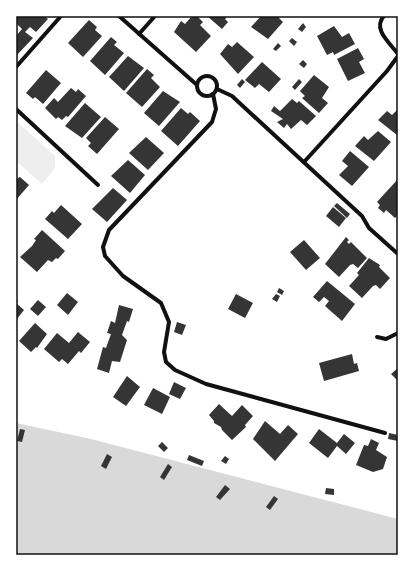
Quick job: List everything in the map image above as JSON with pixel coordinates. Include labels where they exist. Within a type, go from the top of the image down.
[{"type":"street","points":[[16,66],[61,16]]},
{"type":"street","points":[[119,16],[197,85],[199,91],[204,95],[213,94],[217,89],[217,82],[209,76],[200,79],[197,85]]},
{"type":"street","points":[[139,34],[155,16]]},
{"type":"street","points":[[304,162],[387,70],[398,55],[380,31],[379,24],[384,16]]},
{"type":"street","points":[[217,89],[232,96],[362,216],[369,228],[398,254]]},
{"type":"street","points":[[213,94],[216,109],[212,122],[109,230],[103,247],[105,256],[123,276],[161,302],[169,322],[164,352],[166,362],[175,370],[206,384],[385,433]]},
{"type":"street","points":[[16,109],[98,185]]},
{"type":"street","points":[[377,337],[386,339],[398,333]]},
{"type":"shaded area","points":[[16,121],[55,156],[55,168],[42,184],[16,161]]},
{"type":"shaded area","points":[[16,423],[91,439],[398,519],[398,555],[16,555]]},
{"type":"building","points":[[16,16],[44,16],[48,19],[36,32],[30,27],[25,32],[33,38],[16,56],[16,36],[22,29],[16,23]]},
{"type":"building","points":[[192,16],[197,16],[203,22],[200,25],[211,36],[196,52],[174,32],[181,21],[185,24]]},
{"type":"building","points":[[207,16],[228,16],[225,19],[228,22],[222,29]]},
{"type":"building","points":[[261,16],[280,16],[279,18],[283,22],[268,39],[251,27]]},
{"type":"building","points":[[89,20],[97,27],[95,30],[102,36],[83,57],[68,43]]},
{"type":"building","points":[[303,23],[306,27],[302,32],[298,29]]},
{"type":"building","points":[[334,26],[342,37],[349,33],[355,44],[334,55],[333,52],[327,55],[317,36]]},
{"type":"building","points":[[111,37],[117,42],[114,45],[124,53],[105,75],[90,61]]},
{"type":"building","points":[[292,38],[297,42],[294,46],[289,41]]},
{"type":"building","points":[[237,42],[254,57],[238,74],[220,54],[228,44],[232,47]]},
{"type":"building","points":[[278,43],[281,46],[276,51],[273,49]]},
{"type":"building","points":[[358,48],[364,59],[359,62],[365,73],[348,81],[337,59]]},
{"type":"building","points":[[128,56],[144,68],[124,91],[109,77]]},
{"type":"building","points":[[303,60],[307,64],[304,68],[299,64]]},
{"type":"building","points":[[262,62],[281,79],[269,92],[259,84],[255,88],[245,80]]},
{"type":"building","points":[[147,69],[154,75],[151,78],[160,87],[142,107],[126,93]]},
{"type":"building","points":[[46,70],[61,83],[43,104],[35,97],[33,99],[26,93]]},
{"type":"building","points":[[314,75],[329,87],[322,98],[328,103],[319,113],[302,98],[305,96],[300,91]]},
{"type":"building","points":[[242,79],[245,82],[240,88],[237,85]]},
{"type":"building","points":[[299,79],[302,82],[295,90],[292,87]]},
{"type":"building","points":[[71,88],[76,92],[78,89],[86,96],[68,117],[66,116],[62,120],[58,117],[56,119],[45,108],[54,98],[58,102]]},
{"type":"building","points":[[163,91],[180,102],[159,126],[144,113]]},
{"type":"building","points":[[292,99],[297,103],[299,101],[316,116],[307,125],[301,120],[291,129],[287,124],[284,128],[277,122],[283,119],[271,111],[274,106],[280,111]]},
{"type":"building","points":[[85,103],[101,117],[82,138],[65,126]]},
{"type":"building","points":[[181,108],[188,114],[190,112],[200,121],[178,146],[161,131]]},
{"type":"building","points":[[398,109],[397,135],[378,120],[387,111],[392,115]]},
{"type":"building","points":[[105,117],[119,129],[97,154],[88,146],[91,143],[86,138]]},
{"type":"building","points":[[378,131],[391,142],[374,161],[355,146],[364,136],[368,140]]},
{"type":"building","points":[[146,137],[164,153],[148,170],[129,153]]},
{"type":"building","points":[[350,151],[369,167],[352,186],[339,175],[348,166],[342,161]]},
{"type":"building","points":[[128,160],[145,175],[130,193],[111,176]]},
{"type":"building","points":[[20,177],[29,185],[16,200],[16,179]]},
{"type":"building","points":[[398,179],[398,215],[395,218],[386,210],[384,213],[378,208],[380,205],[377,202]]},
{"type":"building","points":[[113,188],[127,200],[107,222],[92,209]]},
{"type":"building","points":[[337,203],[350,214],[347,218],[334,206]]},
{"type":"building","points":[[61,205],[82,224],[68,239],[45,219],[52,211],[54,213]]},
{"type":"building","points":[[333,207],[346,218],[339,227],[326,216]]},
{"type":"building","points":[[42,230],[65,251],[58,259],[56,258],[52,262],[48,260],[37,272],[20,257],[32,246],[36,240],[34,239]]},
{"type":"building","points":[[346,237],[349,240],[347,242],[349,244],[351,242],[367,258],[358,268],[353,264],[350,265],[339,277],[325,264]]},
{"type":"building","points":[[304,240],[320,258],[306,270],[290,252]]},
{"type":"building","points":[[369,258],[380,265],[379,267],[390,278],[380,289],[376,285],[373,286],[362,298],[349,286],[359,275],[357,273]]},
{"type":"building","points":[[327,281],[355,304],[342,321],[325,306],[329,301],[324,297],[319,302],[313,297]]},
{"type":"building","points":[[279,288],[284,291],[282,295],[277,292]]},
{"type":"building","points":[[67,293],[78,302],[68,315],[57,305]]},
{"type":"building","points":[[236,294],[253,303],[245,318],[228,309]]},
{"type":"building","points":[[276,294],[280,296],[277,302],[272,299]]},
{"type":"building","points":[[38,300],[46,307],[38,316],[30,309]]},
{"type":"building","points":[[16,303],[24,310],[17,319]]},
{"type":"building","points":[[119,305],[133,309],[129,322],[127,321],[122,335],[127,340],[120,362],[112,361],[109,373],[97,369],[103,347],[106,348],[111,334],[107,333],[111,321],[115,323]]},
{"type":"building","points":[[177,322],[186,325],[182,335],[174,332]]},
{"type":"building","points":[[35,323],[47,334],[37,348],[36,347],[31,352],[19,341]]},
{"type":"building","points":[[78,332],[90,342],[81,353],[79,351],[68,364],[62,359],[59,362],[44,349],[57,333],[69,343]]},
{"type":"building","points":[[352,354],[354,364],[357,363],[359,371],[324,381],[319,363]]},
{"type":"building","points":[[398,368],[398,381],[391,374]]},
{"type":"building","points":[[127,376],[140,387],[126,406],[113,397]]},
{"type":"building","points":[[174,382],[186,388],[180,399],[169,394]]},
{"type":"building","points":[[153,388],[170,397],[162,414],[144,405]]},
{"type":"building","points":[[219,404],[232,416],[242,405],[253,416],[245,425],[246,427],[232,440],[221,427],[214,423],[209,415]]},
{"type":"building","points":[[265,421],[280,434],[288,425],[298,434],[275,461],[253,439]]},
{"type":"building","points":[[20,429],[25,430],[22,442],[17,441]]},
{"type":"building","points":[[319,429],[337,443],[344,434],[355,443],[346,454],[337,446],[328,458],[309,443]]},
{"type":"building","points":[[389,433],[398,435],[398,441],[388,439]]},
{"type":"building","points":[[371,439],[379,443],[376,450],[387,457],[383,469],[373,472],[356,465],[364,445],[368,446]]},
{"type":"building","points":[[162,442],[168,448],[164,452],[158,446]]},
{"type":"building","points":[[107,454],[112,457],[106,469],[101,466]]},
{"type":"building","points":[[189,455],[204,461],[202,466],[187,460]]},
{"type":"building","points":[[225,456],[229,459],[226,464],[221,461]]},
{"type":"building","points":[[168,464],[172,467],[164,480],[160,477]]},
{"type":"building","points":[[225,485],[230,489],[220,500],[216,497]]},
{"type":"building","points":[[326,488],[334,489],[334,495],[325,494]]},
{"type":"building","points":[[274,496],[278,499],[270,510],[266,507]]}]
